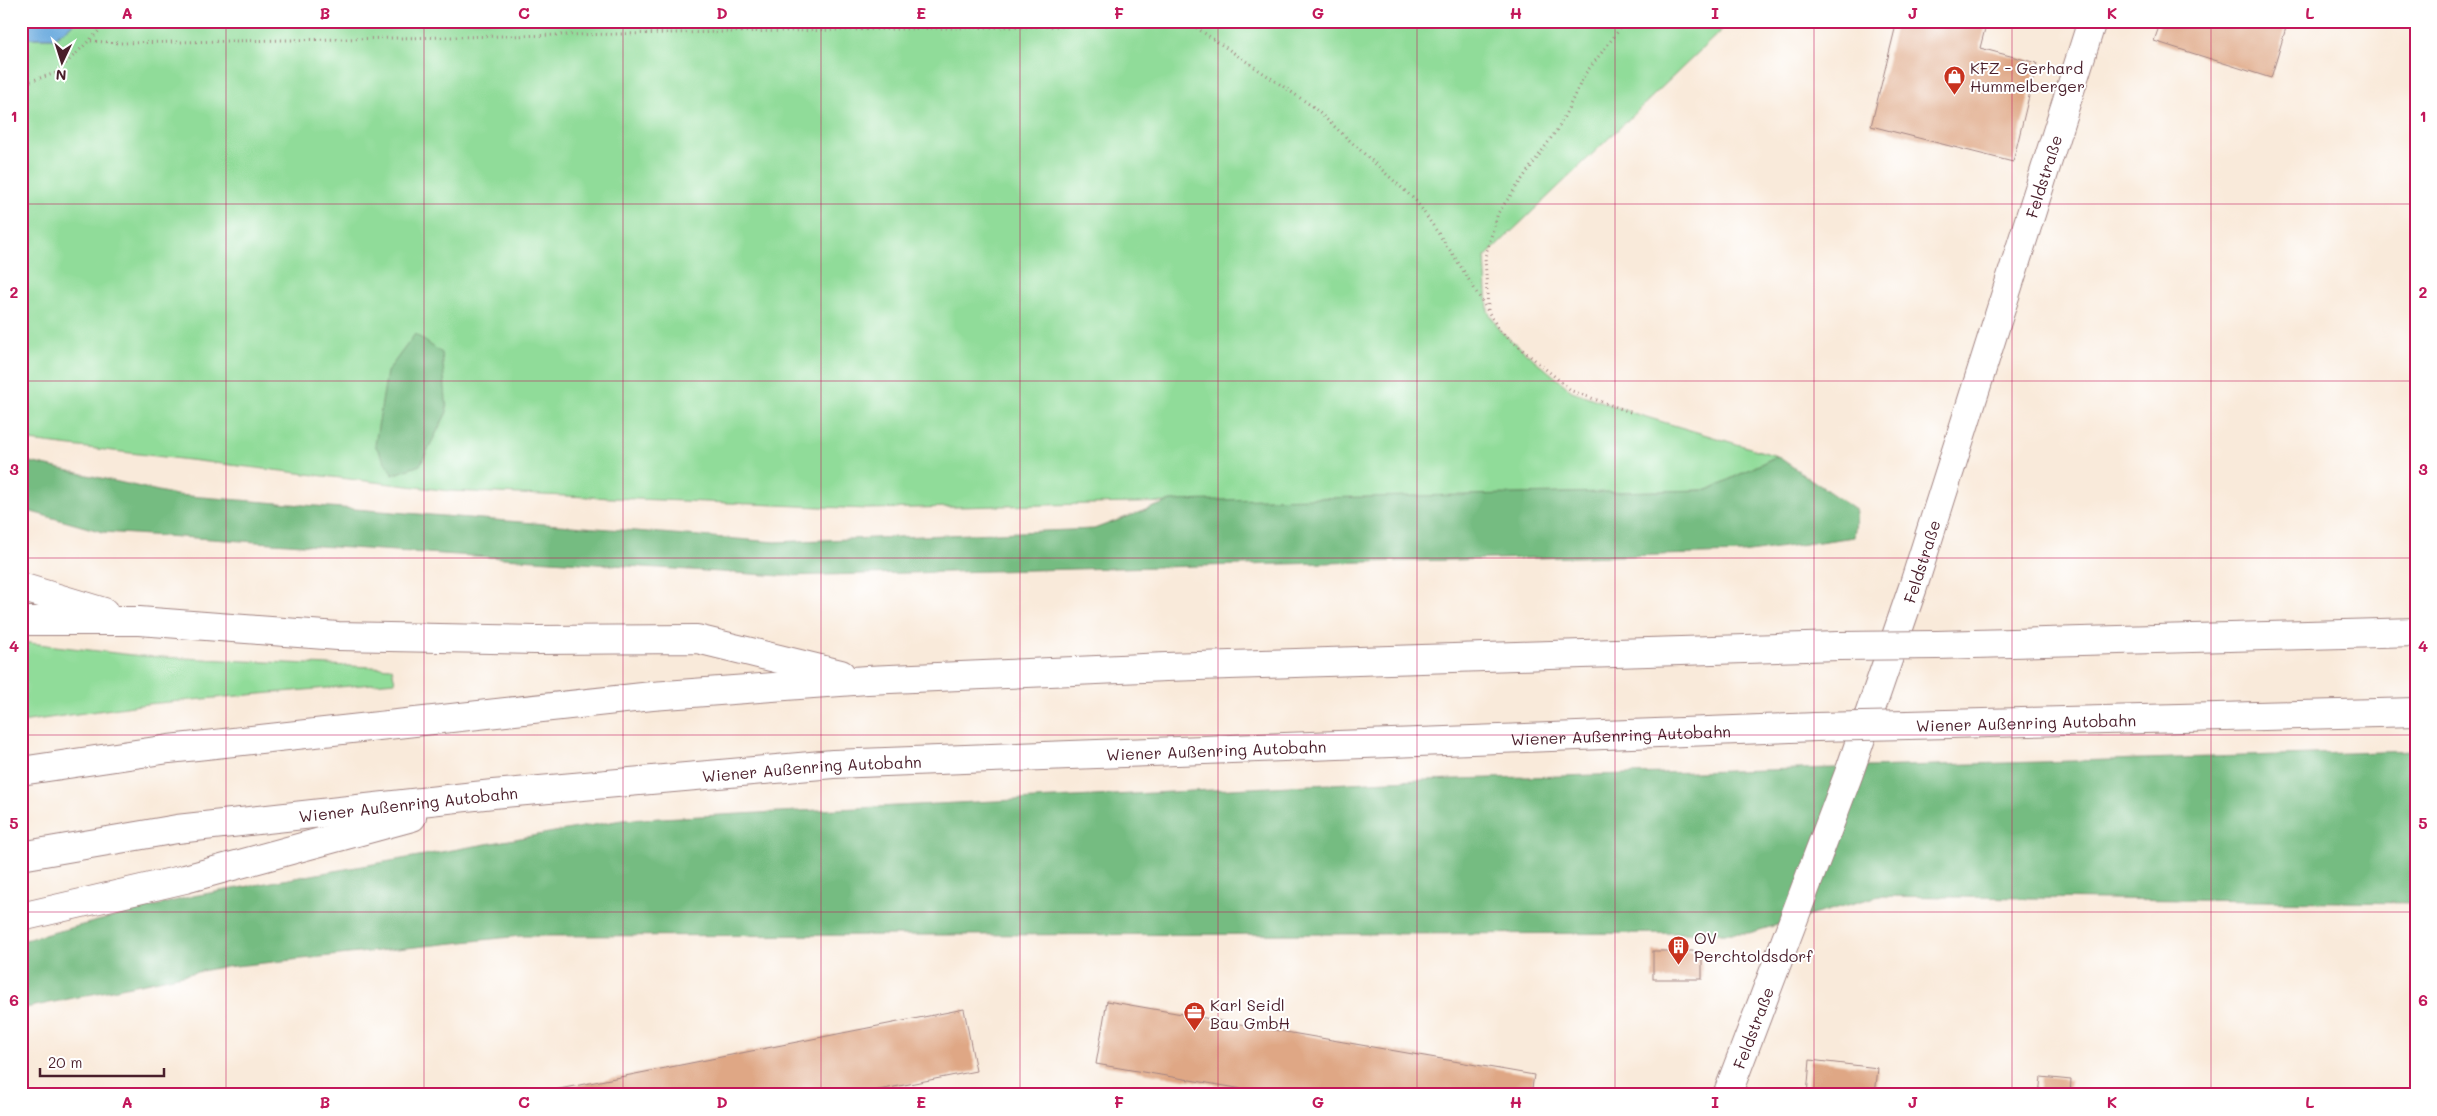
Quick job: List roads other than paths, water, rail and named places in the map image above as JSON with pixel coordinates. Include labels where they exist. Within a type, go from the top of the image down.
[{"type":"main road","name":"Feldstraße","points":[[1727,1095],[1849,773],[1913,587],[2092,21]]},
{"type":"main road","points":[[21,587],[139,621]]},
{"type":"main road","points":[[21,621],[139,621],[338,636],[697,639],[867,680]]},
{"type":"main road","points":[[21,771],[169,749],[642,697],[867,680],[1166,667],[1839,646],[2416,632]]},
{"type":"main road","name":"Wiener Außenring Autobahn","points":[[21,856],[177,829],[493,794],[833,764],[1816,727],[2416,712]]},
{"type":"main road","points":[[21,917],[185,879],[493,794]]},
{"type":"water","points":[[21,21],[78,21],[54,38],[21,38]]},
{"type":"place","name":"KFZ - Gerhard Hummelberger","points":[[1954,95]]},
{"type":"place","name":"OV Perchtoldsdorf","points":[[1678,965]]},
{"type":"place","name":"Karl Seidl Bau GmbH","points":[[1194,1032]]}]
